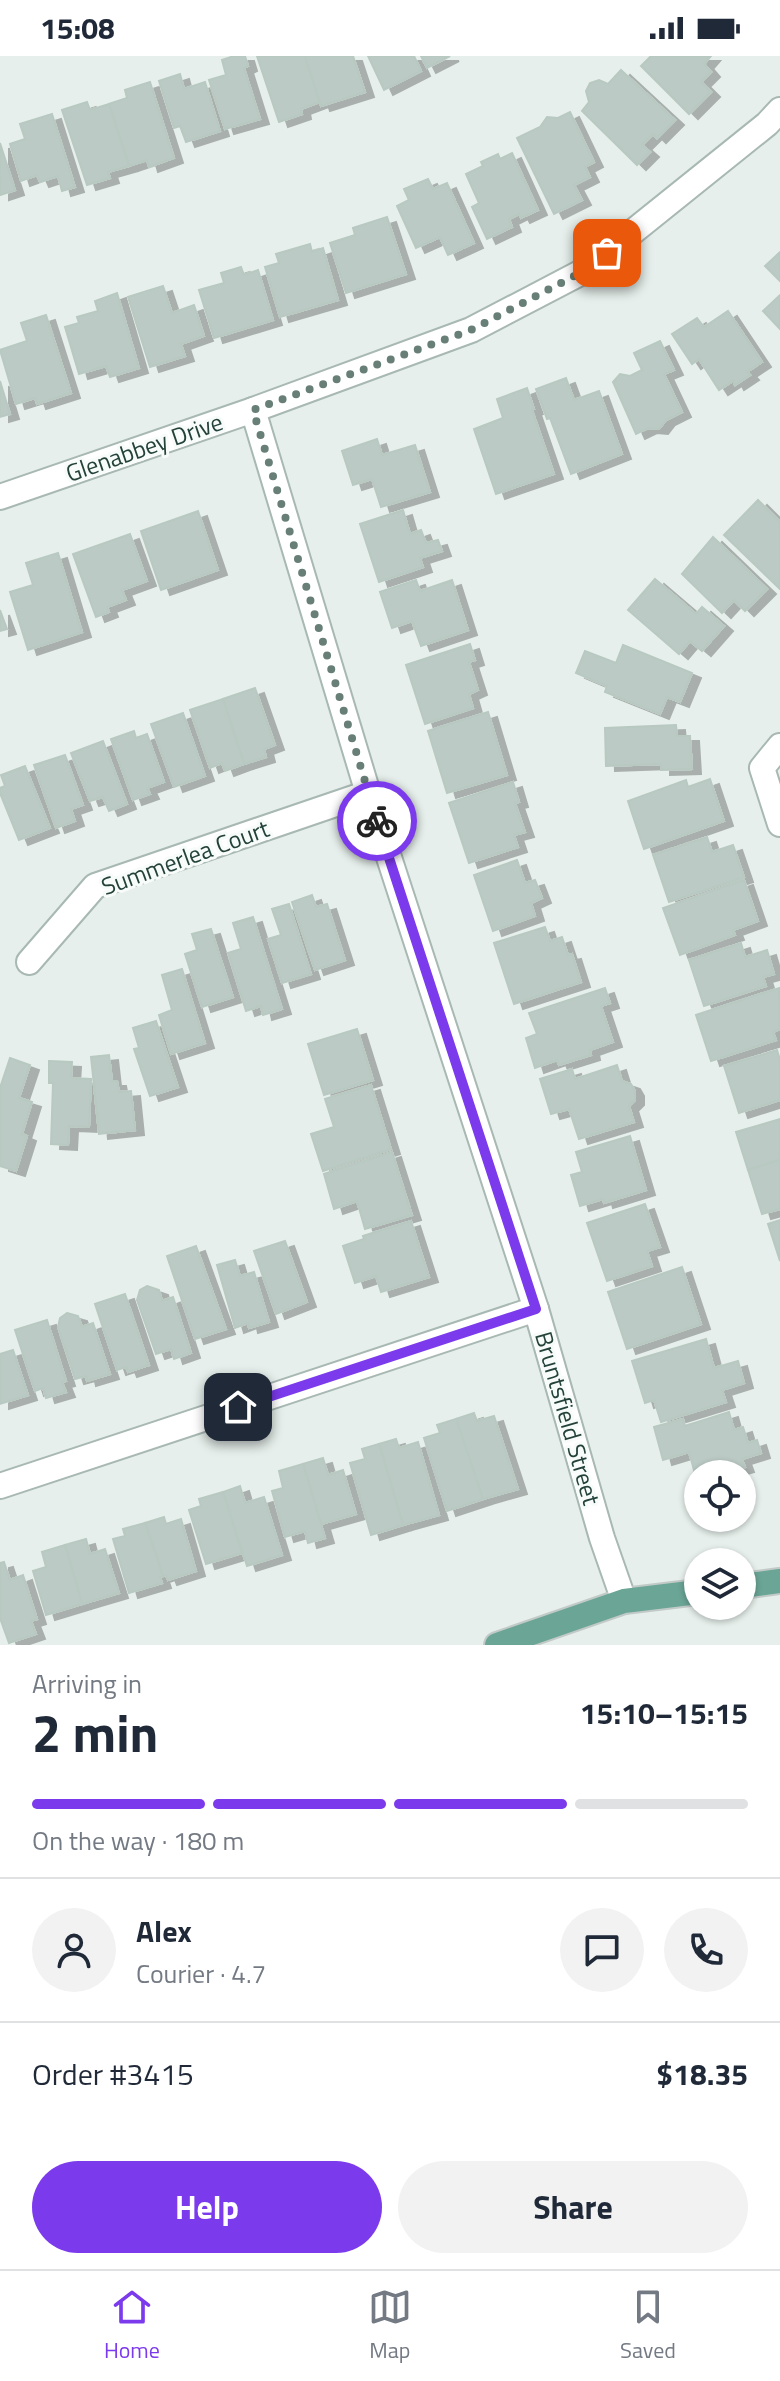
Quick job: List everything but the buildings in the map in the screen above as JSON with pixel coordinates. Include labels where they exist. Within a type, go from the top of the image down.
[{"type":"main road","points":[[756,1584],[780,1581]]},
{"type":"main road","points":[[497,1645],[624,1601],[684,1594]]},
{"type":"street","name":"Glenabbey Drive","points":[[0,497],[253,410],[471,330],[584,271],[767,124],[780,110]]},
{"type":"street","name":"Bruntsfield Street","points":[[253,410],[368,793],[536,1309],[602,1538],[624,1601]]},
{"type":"street","points":[[780,746],[762,768],[780,824]]},
{"type":"street","name":"Summerlea Court","points":[[29,962],[95,886],[368,793]]},
{"type":"street","points":[[0,1486],[536,1309]]},
{"type":"way so far","points":[[377,821],[253,410],[471,330],[584,271],[607,253]]},
{"type":"route","points":[[238,1407],[536,1309],[377,821]]}]
